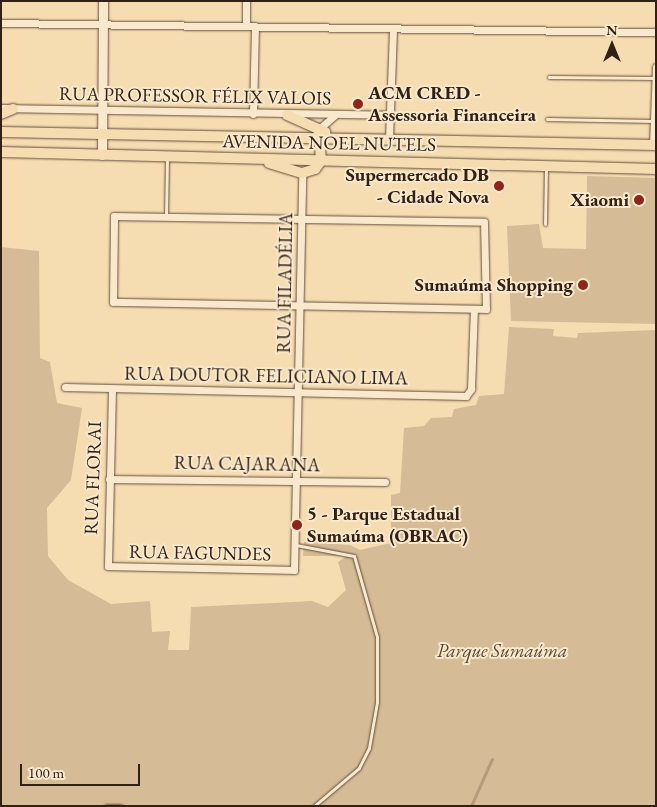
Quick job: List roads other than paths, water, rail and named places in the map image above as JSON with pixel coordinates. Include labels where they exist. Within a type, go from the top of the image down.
[{"type":"main road","points":[[1,114],[13,109]]},
{"type":"main road","points":[[257,159],[302,174],[321,161],[319,133],[287,115]]},
{"type":"main road","name":"AVENIDA NOEL NUTELS","points":[[1,132],[319,133],[337,138],[655,145]]},
{"type":"main road","name":"AVENIDA NOEL NUTELS","points":[[1,152],[656,169]]},
{"type":"street","points":[[102,155],[103,1]]},
{"type":"street","points":[[246,1],[246,26]]},
{"type":"street","points":[[1,22],[656,32]]},
{"type":"street","points":[[253,114],[255,26]]},
{"type":"street","points":[[389,139],[388,115],[393,28]]},
{"type":"street","points":[[655,145],[656,67]]},
{"type":"street","name":"RUA PROFESSOR FÉLIX VALOIS","points":[[1,108],[287,115],[388,115]]},
{"type":"street","points":[[319,133],[335,115]]},
{"type":"street","name":"RUA FILADÉLIA","points":[[290,571],[296,565],[303,218],[302,174]]},
{"type":"street","points":[[114,216],[166,217],[303,218],[485,224],[486,309],[114,302],[114,216]]},
{"type":"street","name":"RUA DOUTOR FELICIANO LIMA","points":[[65,387],[299,395],[466,396],[471,389],[474,309]]},
{"type":"street","name":"RUA FLORAI","points":[[110,567],[109,479],[112,389]]},
{"type":"street","name":"RUA CAJARANA","points":[[109,479],[385,482]]},
{"type":"street","name":"RUA FAGUNDES","points":[[110,567],[290,571]]},
{"type":"lane","points":[[549,77],[655,78]]},
{"type":"lane","points":[[547,119],[654,121]]},
{"type":"lane","points":[[166,217],[167,156]]},
{"type":"lane","points":[[545,224],[546,166]]},
{"type":"lane","points":[[296,545],[354,556],[377,638],[377,702],[370,748],[358,768],[314,806]]},
{"type":"lane","points":[[106,806],[121,806]]},
{"type":"waterway","points":[[471,806],[492,759]]},
{"type":"place","name":"ACM CRED - Assessoria Financeira","points":[[358,104]]},
{"type":"place","name":"Supermercado DB - Cidade Nova","points":[[499,186]]},
{"type":"place","name":"Xiaomi","points":[[639,200]]},
{"type":"place","name":"Sumaúma Shopping","points":[[583,285]]},
{"type":"place","name":"5 - Parque Estadual Sumaúma (OBRAC)","points":[[297,525]]},
{"type":"park label","name":"Parque Sumaúma","points":[[502,651]]}]
